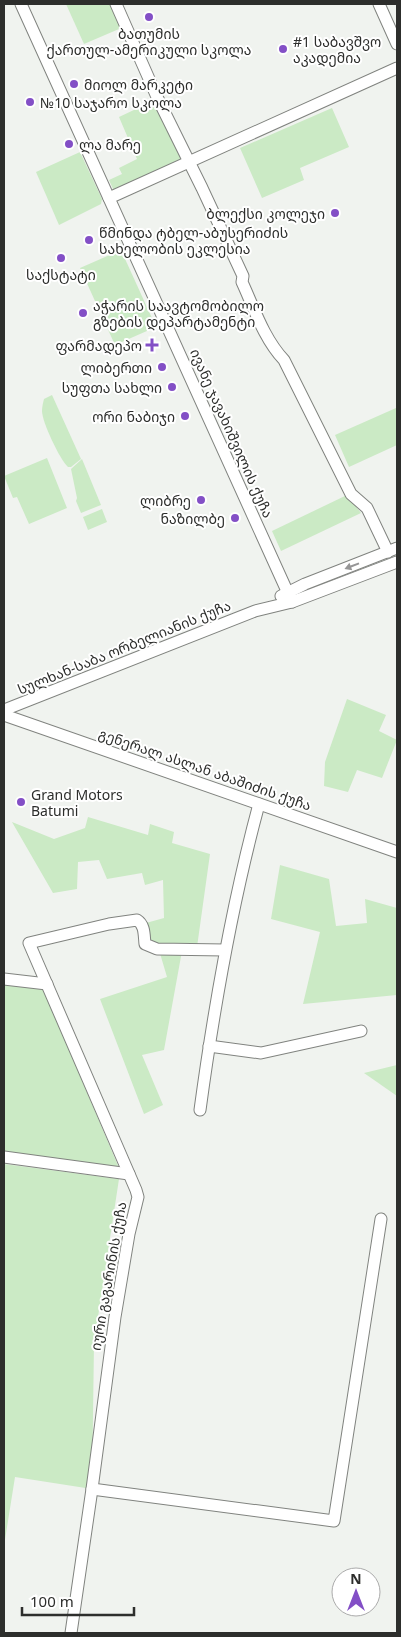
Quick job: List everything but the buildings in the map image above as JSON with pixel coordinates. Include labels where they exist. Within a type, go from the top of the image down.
[{"type":"street","name":"ივანე ჯავახიშვილის ქუჩა","points":[[21,4],[289,597]]},
{"type":"street","points":[[116,4],[157,97],[243,276],[242,282],[269,339],[275,350],[284,360],[352,494],[367,508],[393,550]]},
{"type":"street","points":[[379,4],[397,44]]},
{"type":"street","points":[[109,198],[397,68]]},
{"type":"street","name":"სულხან-საბა ორბელიანის ქუჩა","points":[[289,597],[304,584],[393,550]]},
{"type":"street","name":"სულხან-საბა ორბელიანის ქუჩა","points":[[4,710],[289,597],[397,562]]},
{"type":"street","name":"გენერალ ასლან აბაშიძის ქუჩა","points":[[4,715],[397,852]]},
{"type":"street","points":[[200,1110],[225,950],[258,804]]},
{"type":"street","name":"იური გაგარინის ქუჩა","points":[[71,1633],[115,1317],[129,1234],[138,1197],[29,943],[137,920],[141,923],[144,930],[145,944],[150,947],[157,949],[225,950]]},
{"type":"street","points":[[4,979],[47,984]]},
{"type":"street","points":[[209,1046],[262,1053],[361,1031]]},
{"type":"street","points":[[4,1157],[129,1174]]},
{"type":"street","points":[[92,1489],[334,1521],[381,1219]]},
{"type":"green space","points":[[66,4],[116,4],[126,26],[84,44]]},
{"type":"green space","points":[[153,101],[183,159],[114,191],[109,180],[122,174],[119,168],[137,159],[119,117]]},
{"type":"green space","points":[[332,108],[349,147],[300,168],[304,180],[262,198],[240,148]]},
{"type":"green space","points":[[80,152],[102,199],[101,204],[59,225],[36,172]]},
{"type":"green space","points":[[121,250],[156,327],[115,345],[80,268]]},
{"type":"green space","points":[[52,395],[81,459],[71,467],[68,467],[56,449],[43,416],[44,399]]},
{"type":"green space","points":[[396,408],[397,445],[349,467],[335,435]]},
{"type":"green space","points":[[47,458],[67,508],[29,524],[17,497],[13,498],[4,476]]},
{"type":"green space","points":[[82,459],[101,505],[81,513],[76,501],[71,469]]},
{"type":"green space","points":[[347,495],[361,513],[281,551],[272,531]]},
{"type":"green space","points":[[102,509],[107,522],[88,530],[83,517]]},
{"type":"green space","points":[[347,699],[386,715],[379,731],[397,740],[382,778],[357,770],[348,792],[324,786],[325,762]]},
{"type":"green space","points":[[88,817],[148,835],[150,824],[174,832],[172,843],[210,854],[197,947],[150,943],[146,923],[164,918],[163,880],[145,885],[142,873],[107,879],[99,860],[78,862],[77,889],[53,893],[12,822],[54,839],[85,828]]},
{"type":"green space","points":[[280,865],[329,879],[336,926],[367,923],[365,899],[397,908],[397,995],[303,1004],[320,932],[271,919]]},
{"type":"green space","points":[[159,950],[182,951],[164,1050],[142,1055],[163,1105],[144,1114],[100,999],[167,977]]},
{"type":"green space","points":[[4,984],[43,988],[119,1168],[4,1153]]},
{"type":"green space","points":[[397,1065],[397,1096],[364,1073]]},
{"type":"green space","points":[[4,1164],[119,1179],[94,1343],[92,1489],[15,1477],[4,1546]]},
{"type":"place","name":"ბათუმის ქართულ-ამერიკული სკოლა","points":[[149,17]]},
{"type":"place","name":"#1 საბავშვო აკადემია","points":[[283,49]]},
{"type":"place","name":"მიოლ მარკეტი","points":[[74,84]]},
{"type":"place","name":"№10 საჯარო სკოლა","points":[[30,102]]},
{"type":"place","name":"ლა მარე","points":[[69,144]]},
{"type":"place","name":"ბლექსი კოლეჯი","points":[[335,213]]},
{"type":"place","name":"წმინდა ტბელ-აბუსერიძის სახელობის ეკლესია","points":[[89,240]]},
{"type":"place","name":"საქსტატი","points":[[61,258]]},
{"type":"place","name":"აჭარის საავტომობილო გზების დეპარტამენტი","points":[[83,313]]},
{"type":"place","name":"ფარმადეპო","points":[[152,345]]},
{"type":"place","name":"ლიბერთი","points":[[162,367]]},
{"type":"place","name":"სუფთა სახლი","points":[[172,387]]},
{"type":"place","name":"ორი ნაბიჯი","points":[[185,416]]},
{"type":"place","name":"ლიბრე","points":[[201,500]]},
{"type":"place","name":"ნაზილბე","points":[[235,518]]},
{"type":"place","name":"Grand Motors Batumi","points":[[21,802]]}]
